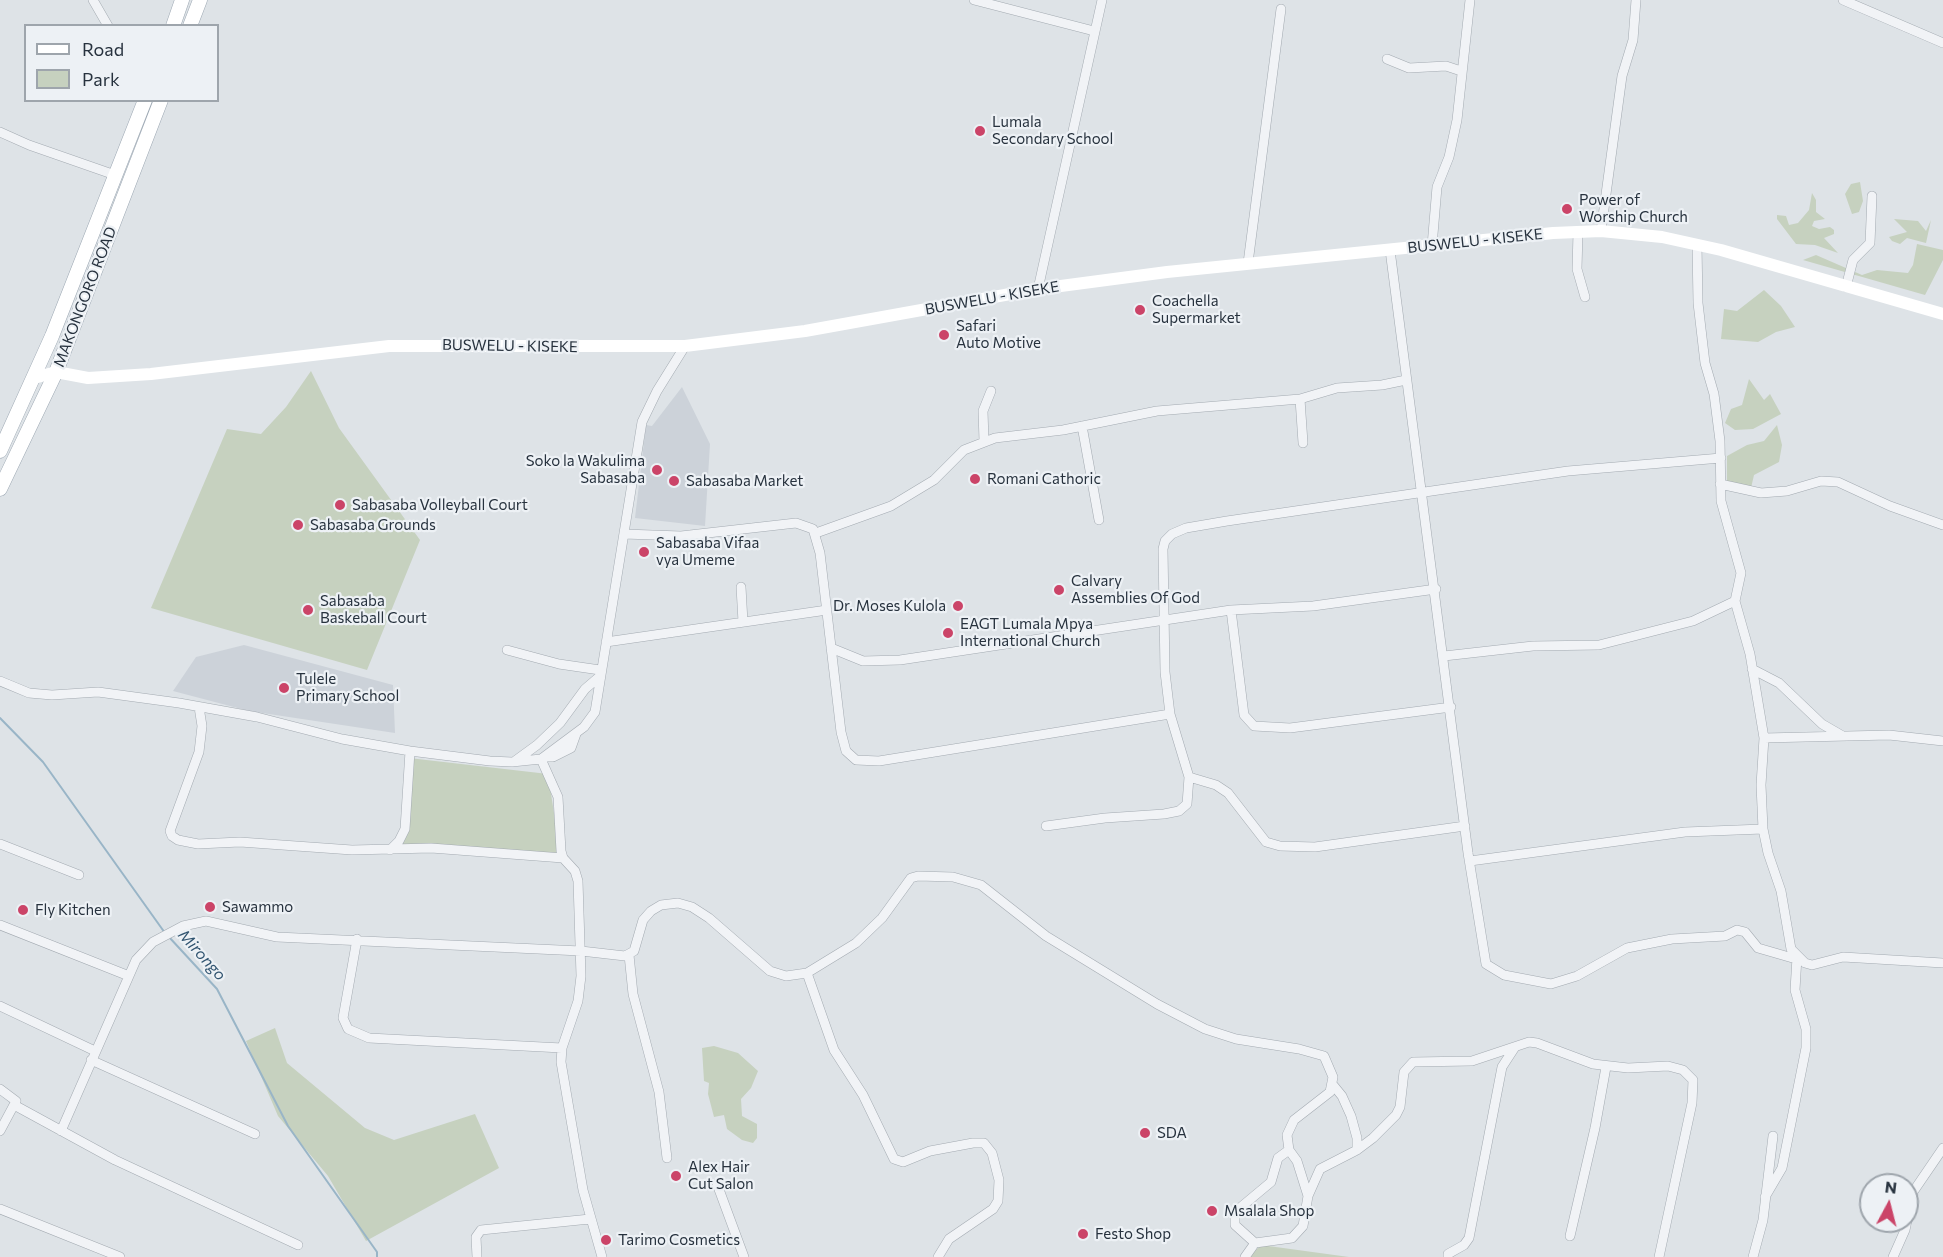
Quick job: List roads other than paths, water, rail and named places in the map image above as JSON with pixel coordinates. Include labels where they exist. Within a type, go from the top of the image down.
[{"type":"main road","points":[[174,24],[182,0]]},
{"type":"main road","points":[[191,24],[200,0]]},
{"type":"main road","name":"MAKONGORO ROAD","points":[[0,489],[56,372],[160,102]]},
{"type":"main road","name":"MAKONGORO ROAD","points":[[0,452],[34,378],[116,174],[140,104]]},
{"type":"main road","name":"BUSWELU - KISEKE","points":[[34,378],[56,372],[78,378],[122,376],[351,349],[422,344],[638,348],[685,346],[805,331],[1038,289],[1248,263],[1601,231],[1646,234],[1697,245],[1943,314]]},
{"type":"street","points":[[93,0],[107,24]]},
{"type":"street","points":[[974,0],[1094,31]]},
{"type":"street","points":[[1038,289],[1102,0]]},
{"type":"street","points":[[1432,246],[1434,201],[1454,136],[1470,0]]},
{"type":"street","points":[[1601,231],[1620,86],[1633,40],[1636,0]]},
{"type":"street","points":[[1843,0],[1943,42]]},
{"type":"street","points":[[1248,263],[1281,9]]},
{"type":"street","points":[[1387,58],[1409,68],[1446,66],[1461,71]]},
{"type":"street","points":[[0,132],[28,145],[116,174]]},
{"type":"street","points":[[1846,287],[1853,260],[1870,243],[1872,196]]},
{"type":"street","points":[[1578,232],[1577,269],[1585,297]]},
{"type":"street","points":[[1697,245],[1697,286],[1702,343],[1706,371],[1714,394],[1718,419],[1720,484],[1727,530],[1741,573],[1735,601],[1752,669],[1764,738],[1761,785],[1763,829],[1768,853],[1781,891],[1788,939],[1796,958],[1795,990],[1806,1029],[1806,1048],[1782,1168],[1765,1197]]},
{"type":"street","points":[[1390,250],[1436,589],[1465,826],[1484,956],[1492,970],[1540,983],[1563,982],[1627,948],[1672,939],[1725,936],[1737,930],[1745,932],[1758,948],[1796,958],[1812,965],[1843,957],[1943,963]]},
{"type":"street","points":[[0,681],[29,693],[122,694],[199,707],[257,717],[342,739],[410,751],[512,762],[543,758],[592,720],[595,712],[642,422],[657,391],[685,346]]},
{"type":"street","points":[[816,533],[891,506],[934,480],[964,450],[984,441],[1082,426],[1157,411],[1299,399],[1337,388],[1382,385],[1406,380]]},
{"type":"street","points":[[984,441],[983,411],[991,391]]},
{"type":"street","points":[[1299,399],[1303,443]]},
{"type":"street","points":[[1082,426],[1099,519]]},
{"type":"street","points":[[1046,826],[1179,812],[1187,804],[1189,777],[1170,714],[1166,672],[1163,544],[1176,532],[1353,501],[1423,494],[1568,471],[1721,458]]},
{"type":"street","points":[[1720,484],[1761,494],[1787,491],[1821,481],[1838,482],[1890,506],[1943,525]]},
{"type":"street","points":[[624,534],[681,536],[801,523],[811,527],[816,533],[841,732],[846,751],[856,760],[879,761],[1170,714]]},
{"type":"street","points":[[741,586],[743,622]]},
{"type":"street","points":[[831,648],[863,661],[878,662],[1166,622],[1231,610],[1343,602],[1436,589]]},
{"type":"street","points":[[1444,656],[1533,646],[1608,644],[1693,621],[1735,601]]},
{"type":"street","points":[[606,642],[826,610]]},
{"type":"street","points":[[1231,610],[1244,715],[1254,726],[1290,728],[1451,707]]},
{"type":"street","points":[[507,650],[600,673]]},
{"type":"street","points":[[1752,669],[1779,683],[1822,724],[1841,735]]},
{"type":"street","points":[[512,762],[537,745],[560,723],[600,673]]},
{"type":"street","points":[[199,707],[202,726],[199,752],[172,823],[172,836],[178,840],[198,844],[240,842],[390,850],[431,848],[563,858]]},
{"type":"street","points":[[1764,738],[1841,735],[1911,736],[1943,741]]},
{"type":"street","points":[[390,850],[399,841],[405,829],[410,751]]},
{"type":"street","points":[[543,758],[558,797],[563,858],[575,871],[578,881],[581,951],[578,1001],[562,1048],[564,1077],[590,1219],[602,1257]]},
{"type":"street","points":[[1189,777],[1216,785],[1228,792],[1266,842],[1280,846],[1315,847],[1465,826]]},
{"type":"street","points":[[1470,861],[1685,832],[1763,829]]},
{"type":"street","points":[[0,844],[79,874]]},
{"type":"street","points":[[61,1131],[129,975],[145,948],[171,930],[206,921],[263,935],[629,955],[634,951],[643,920],[651,911],[661,905],[678,903],[692,907],[708,918],[770,971],[786,976],[807,973],[839,956],[870,931],[893,905],[911,878],[932,876],[969,880],[993,893],[1046,936],[1157,1004],[1205,1029],[1236,1039],[1299,1049],[1324,1056],[1329,1064],[1333,1085],[1342,1096],[1353,1122],[1358,1138],[1357,1150]]},
{"type":"street","points":[[0,925],[129,975]]},
{"type":"street","points":[[357,939],[343,1018],[348,1029],[369,1038],[385,1040],[445,1040],[562,1048]]},
{"type":"street","points":[[629,955],[633,994],[659,1092],[667,1158]]},
{"type":"street","points":[[807,973],[834,1050],[863,1095],[894,1160],[903,1162],[930,1151],[973,1143],[984,1143],[992,1153],[1000,1192],[998,1201],[993,1209],[949,1239],[938,1257]]},
{"type":"street","points":[[0,1006],[93,1056],[255,1134]]},
{"type":"street","points":[[1289,1150],[1278,1158],[1271,1182],[1235,1212],[1235,1225],[1255,1243],[1286,1240],[1298,1235],[1303,1226],[1308,1196],[1320,1169],[1357,1150],[1374,1138],[1396,1115],[1400,1107],[1404,1072],[1413,1062],[1472,1061],[1517,1046],[1537,1043],[1606,1067],[1668,1066],[1683,1071],[1694,1080],[1692,1103],[1659,1257]]},
{"type":"street","points":[[1448,1257],[1448,1254],[1464,1245],[1469,1238],[1502,1067],[1517,1046]]},
{"type":"street","points":[[1570,1236],[1595,1128],[1606,1067]]},
{"type":"street","points":[[1308,1196],[1297,1161],[1289,1150],[1289,1127],[1326,1098],[1333,1085]]},
{"type":"street","points":[[0,1089],[14,1097],[16,1106],[0,1131]]},
{"type":"street","points":[[16,1106],[168,1186],[298,1245]]},
{"type":"street","points":[[1752,1257],[1760,1234],[1773,1136]]},
{"type":"street","points":[[1893,1257],[1905,1230],[1913,1192],[1943,1148]]},
{"type":"street","points":[[717,1184],[730,1213],[744,1257]]},
{"type":"street","points":[[0,1209],[120,1257]]},
{"type":"street","points":[[477,1257],[476,1237],[481,1230],[590,1219]]},
{"type":"street","points":[[1245,1257],[1255,1243]]},
{"type":"waterway","name":"Mirongo","points":[[0,718],[43,762],[165,933]]},
{"type":"waterway","name":"Mirongo","points":[[169,937],[217,989],[288,1126],[377,1252],[377,1257]]},
{"type":"place","name":"Lumala Secondary School","points":[[980,131]]},
{"type":"place","name":"Power of Worship Church","points":[[1567,209]]},
{"type":"place","name":"Coachella Supermarket","points":[[1140,310]]},
{"type":"place","name":"Safari Auto Motive","points":[[944,335]]},
{"type":"place","name":"Soko la Wakulima Sabasaba","points":[[657,470]]},
{"type":"place","name":"Romani Cathoric","points":[[975,479]]},
{"type":"place","name":"Sabasaba Market","points":[[674,481]]},
{"type":"place","name":"Sabasaba Volleyball Court","points":[[340,505]]},
{"type":"place","name":"Sabasaba Grounds","points":[[298,525]]},
{"type":"place","name":"Sabasaba Vifaa vya Umeme","points":[[644,552]]},
{"type":"place","name":"Calvary Assemblies Of God","points":[[1059,590]]},
{"type":"place","name":"Dr. Moses Kulola","points":[[958,606]]},
{"type":"place","name":"Sabasaba Baskeball Court","points":[[308,610]]},
{"type":"place","name":"EAGT Lumala Mpya International Church","points":[[948,633]]},
{"type":"place","name":"Tulele Primary School","points":[[284,688]]},
{"type":"place","name":"Sawammo","points":[[210,907]]},
{"type":"place","name":"Fly Kitchen","points":[[23,910]]},
{"type":"place","name":"SDA","points":[[1145,1133]]},
{"type":"place","name":"Alex Hair Cut Salon","points":[[676,1176]]},
{"type":"place","name":"Msalala Shop","points":[[1212,1211]]},
{"type":"place","name":"Festo Shop","points":[[1083,1234]]},
{"type":"place","name":"Tarimo Cosmetics","points":[[606,1240]]}]
